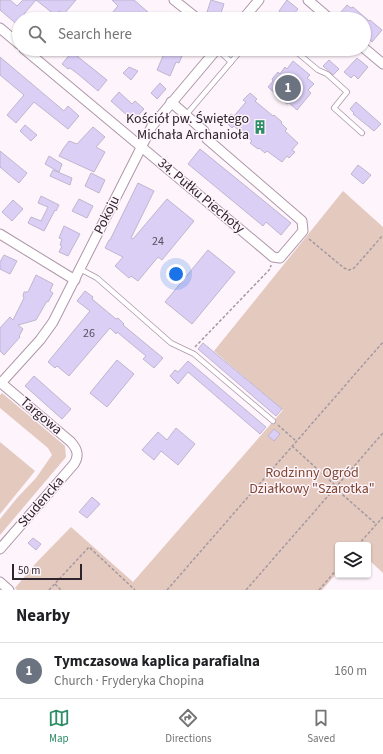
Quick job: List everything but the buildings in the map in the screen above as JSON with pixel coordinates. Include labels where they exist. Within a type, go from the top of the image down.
[{"type":"street","points":[[174,0],[189,12]]},
{"type":"street","points":[[250,11],[259,0]]},
{"type":"street","points":[[308,0],[322,12]]},
{"type":"street","points":[[0,28],[12,38]]},
{"type":"street","points":[[371,54],[383,64]]},
{"type":"street","name":"34. Pułku Piechoty","points":[[32,56],[270,254]]},
{"type":"street","name":"Pokoju","points":[[1,383],[40,340],[54,322],[152,126],[211,56]]},
{"type":"street","points":[[171,102],[204,131],[207,139],[302,221],[303,231],[280,258],[270,254]]},
{"type":"street","points":[[0,234],[75,280]]},
{"type":"street","name":"Targowa","points":[[1,383],[71,442],[75,446],[78,453]]},
{"type":"street","name":"Studencka","points":[[0,549],[74,464],[78,457],[78,453]]},
{"type":"street","points":[[0,582],[9,590]]},
{"type":"lane","points":[[225,56],[231,62]]},
{"type":"lane","points":[[186,116],[236,56]]},
{"type":"lane","points":[[301,56],[318,70],[327,74],[347,92],[334,108],[362,133]]},
{"type":"lane","points":[[80,269],[97,278],[171,343],[194,354],[273,421]]},
{"type":"path","points":[[301,232],[344,268],[349,270],[354,268],[383,234]]},
{"type":"path","points":[[190,352],[270,269],[270,254]]},
{"type":"path","points":[[166,590],[383,342]]},
{"type":"path","points":[[273,421],[296,441]]},
{"type":"path","points":[[246,590],[383,433]]},
{"type":"path","points":[[292,446],[376,524]]},
{"type":"path","points":[[361,542],[383,516]]},
{"type":"path","points":[[49,590],[89,548],[135,590]]},
{"type":"path","points":[[319,590],[335,571]]},
{"type":"path","points":[[54,585],[61,590]]},
{"type":"green space","name":"Rodzinny Ogród Działkowy \"Szarotka\"","points":[[343,191],[383,227],[383,573],[371,562],[371,542],[335,542],[335,575],[322,590],[17,590],[15,588],[35,564],[71,527],[133,582],[283,410],[214,351]]},
{"type":"green space","points":[[2,393],[65,446],[66,457],[0,535],[0,519],[36,478],[52,455],[48,448],[0,408],[0,395]]},
{"type":"green space","points":[[0,442],[35,471],[0,514]]},
{"type":"place","name":"Tymczasowa kaplica parafialna","points":[[288,88]]},
{"type":"place","name":"Kościół pw. Świętego Michała Archanioła","points":[[260,127]]}]
